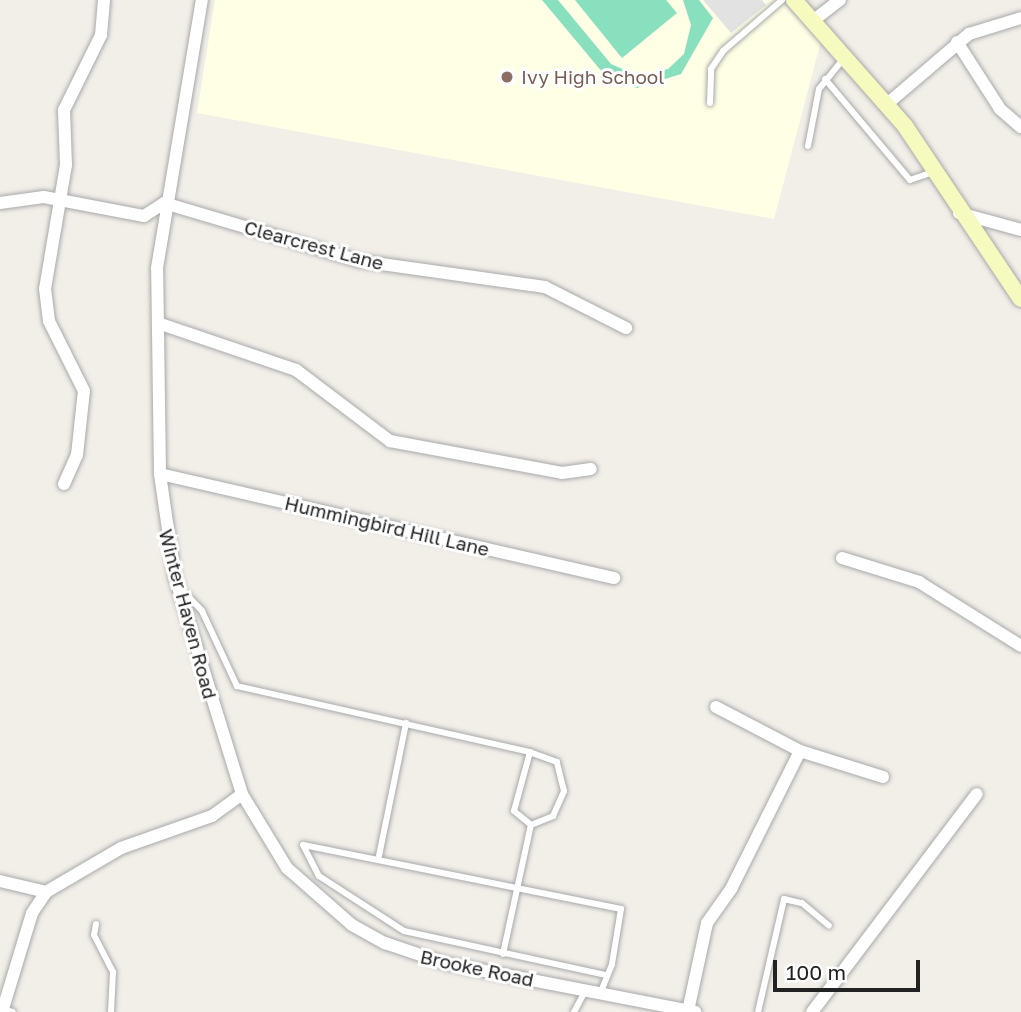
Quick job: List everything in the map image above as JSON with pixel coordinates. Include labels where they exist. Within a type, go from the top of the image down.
[{"type":"main road","points":[[794,0],[887,104],[934,171],[958,213],[1021,299]]},
{"type":"street","points":[[64,484],[85,415],[84,391],[45,302],[60,200],[64,110],[101,35],[104,0]]},
{"type":"street","name":"Winter Haven Road","points":[[202,0],[164,203],[158,323],[160,474],[178,586],[242,794]]},
{"type":"street","points":[[814,20],[840,0]]},
{"type":"street","points":[[887,104],[957,42],[1021,18]]},
{"type":"street","points":[[957,42],[1000,109],[1021,127]]},
{"type":"street","points":[[0,203],[60,200],[144,216],[164,203]]},
{"type":"street","name":"Clearcrest Lane","points":[[164,203],[360,261],[545,288],[626,328]]},
{"type":"street","points":[[958,213],[1021,230]]},
{"type":"street","points":[[158,323],[296,370],[390,441],[562,473],[591,470]]},
{"type":"street","name":"Hummingbird Hill Lane","points":[[160,474],[614,578]]},
{"type":"street","points":[[842,558],[919,582],[1021,646]]},
{"type":"street","points":[[716,707],[800,751],[883,777]]},
{"type":"street","points":[[692,1011],[707,923],[731,888],[800,751]]},
{"type":"street","points":[[6,1011],[32,913],[46,891],[121,848],[212,816],[242,794]]},
{"type":"street","name":"Brooke Road","points":[[242,794],[287,868],[352,925],[431,960],[600,994],[646,1007],[692,1011]]},
{"type":"street","points":[[812,1012],[977,794]]},
{"type":"street","points":[[0,881],[46,891]]},
{"type":"lane","points":[[710,103],[711,69],[782,0]]},
{"type":"lane","points":[[808,146],[825,79],[846,56]]},
{"type":"lane","points":[[825,79],[910,180],[934,171]]},
{"type":"lane","points":[[178,586],[202,611],[237,686],[530,752],[557,762],[564,790],[553,816],[531,825]]},
{"type":"lane","points":[[379,856],[406,723]]},
{"type":"lane","points":[[530,752],[514,811],[531,825]]},
{"type":"lane","points":[[503,954],[531,825]]},
{"type":"lane","points":[[600,994],[607,975],[621,909],[519,885],[317,844],[302,848],[319,876],[376,918],[420,937],[607,975]]},
{"type":"lane","points":[[758,1012],[785,899],[802,902],[830,926]]},
{"type":"lane","points":[[96,924],[94,935],[113,972],[111,1012]]},
{"type":"lane","points":[[574,1012],[585,991]]},
{"type":"shaded area","name":"Ivy High School","points":[[215,0],[780,0],[821,41],[774,219],[197,113]]},
{"type":"shaded area","points":[[703,0],[762,0],[766,5],[731,33]]},
{"type":"green space","points":[[542,0],[558,0],[611,64],[639,76],[668,69],[684,54],[691,25],[683,0],[699,0],[713,18],[681,74],[637,88],[603,73]]},
{"type":"green space","points":[[575,0],[666,0],[677,13],[622,58]]},
{"type":"place","name":"Ivy High School","points":[[507,77]]}]
